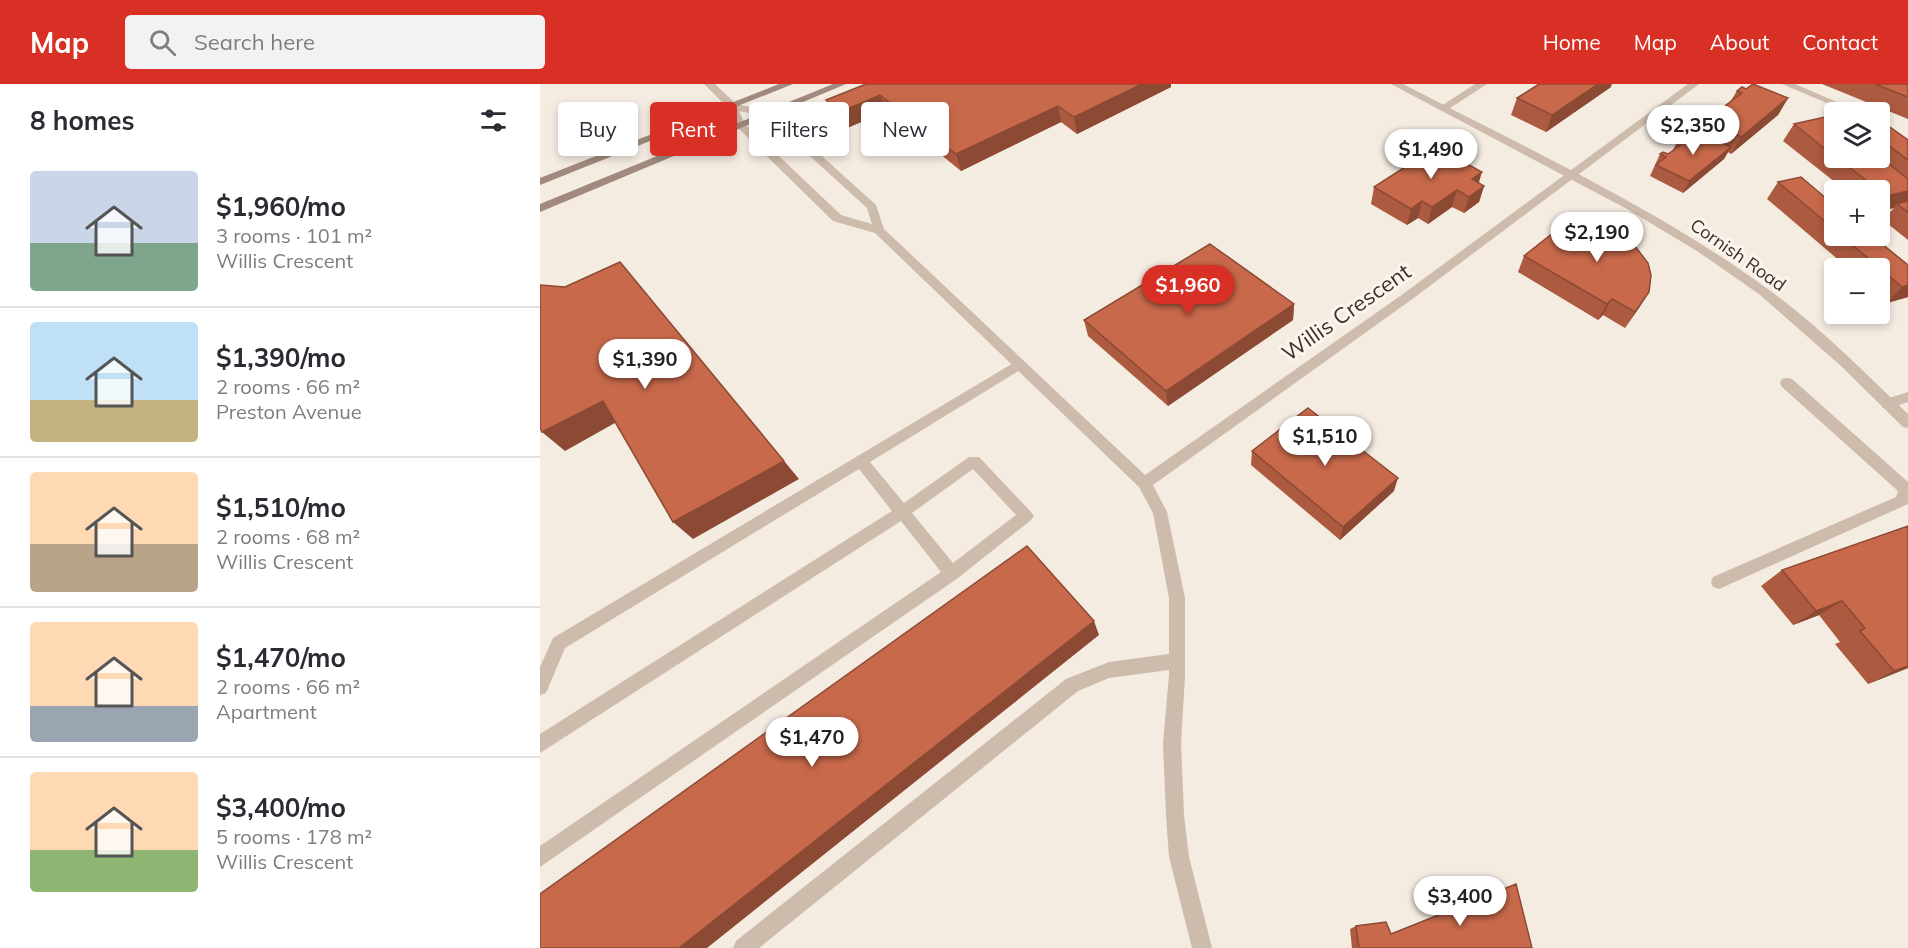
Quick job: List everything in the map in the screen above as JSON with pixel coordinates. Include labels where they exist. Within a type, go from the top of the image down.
[{"type":"main road","points":[[737,104],[788,84]]},
{"type":"main road","points":[[798,102],[841,84]]},
{"type":"main road","points":[[540,208],[749,122]]},
{"type":"main road","points":[[540,182],[650,138]]},
{"type":"street","points":[[709,84],[728,102]]},
{"type":"street","name":"Cornish Road","points":[[1396,84],[1572,175],[1701,248],[1763,291],[1908,423]]},
{"type":"street","points":[[1443,108],[1482,84]]},
{"type":"street","name":"Willis Crescent","points":[[1144,483],[1407,297],[1694,84]]},
{"type":"street","points":[[1787,84],[1831,102]]},
{"type":"street","points":[[737,117],[741,125],[837,218],[879,230],[1144,483],[1160,512],[1177,598],[1172,744],[1175,815],[1179,857],[1203,948]]},
{"type":"street","points":[[816,156],[872,207],[879,230]]},
{"type":"street","points":[[540,687],[559,643],[1020,364]]},
{"type":"street","points":[[1719,582],[1902,501],[1906,489],[1787,383]]},
{"type":"street","points":[[1888,404],[1908,397]]},
{"type":"street","points":[[540,744],[902,513],[974,461],[1026,516],[952,573],[540,857]]},
{"type":"street","points":[[861,462],[952,573]]},
{"type":"street","points":[[743,948],[1072,685],[1090,674],[1109,668],[1176,661]]},
{"type":"building","points":[[866,84],[1142,84],[1074,117],[1058,106],[956,154],[949,149],[949,102],[889,102],[880,95],[849,108],[849,102],[826,100]]},
{"type":"building","points":[[1539,84],[1598,84],[1552,115],[1517,98]]},
{"type":"building","points":[[1753,84],[1788,98],[1741,137],[1707,122],[1716,115],[1710,112],[1714,109],[1718,111],[1742,93],[1737,91],[1742,87],[1746,89]]},
{"type":"building","points":[[1875,84],[1908,84],[1908,97]]},
{"type":"building","points":[[1824,117],[1824,148],[1794,124]]},
{"type":"building","points":[[1890,127],[1908,140],[1908,160],[1890,146]]},
{"type":"building","points":[[1696,131],[1731,147],[1689,181],[1656,165],[1666,157],[1660,154],[1663,152],[1668,154],[1686,141],[1679,138],[1683,135],[1688,138]]},
{"type":"building","points":[[1436,147],[1482,172],[1472,179],[1484,186],[1469,197],[1457,190],[1432,207],[1422,201],[1411,209],[1374,187]]},
{"type":"building","points":[[1890,165],[1908,179],[1908,191],[1890,195],[1890,180],[1866,180],[1850,168],[1890,168]]},
{"type":"building","points":[[1801,177],[1824,197],[1824,221],[1778,182]]},
{"type":"building","points":[[1908,201],[1908,212],[1897,204]]},
{"type":"building","points":[[1591,216],[1628,237],[1648,263],[1651,275],[1649,292],[1635,312],[1612,299],[1607,304],[1524,256],[1553,233],[1574,230]]},
{"type":"building","points":[[1210,244],[1294,304],[1166,391],[1084,320]]},
{"type":"building","points":[[1854,246],[1884,246],[1908,265],[1908,285],[1902,287],[1890,277],[1890,258],[1868,258]]},
{"type":"building","points":[[620,262],[784,461],[673,522],[603,401],[542,432],[540,428],[540,285],[565,287]]},
{"type":"building","points":[[1308,408],[1398,478],[1343,527],[1252,451]]},
{"type":"building","points":[[1908,526],[1908,666],[1894,671],[1860,631],[1865,628],[1842,601],[1816,611],[1782,570]]},
{"type":"building","points":[[1027,546],[1094,621],[679,948],[540,948],[540,894]]},
{"type":"building","points":[[1516,884],[1532,948],[1359,948],[1356,926],[1386,922],[1391,934]]}]
